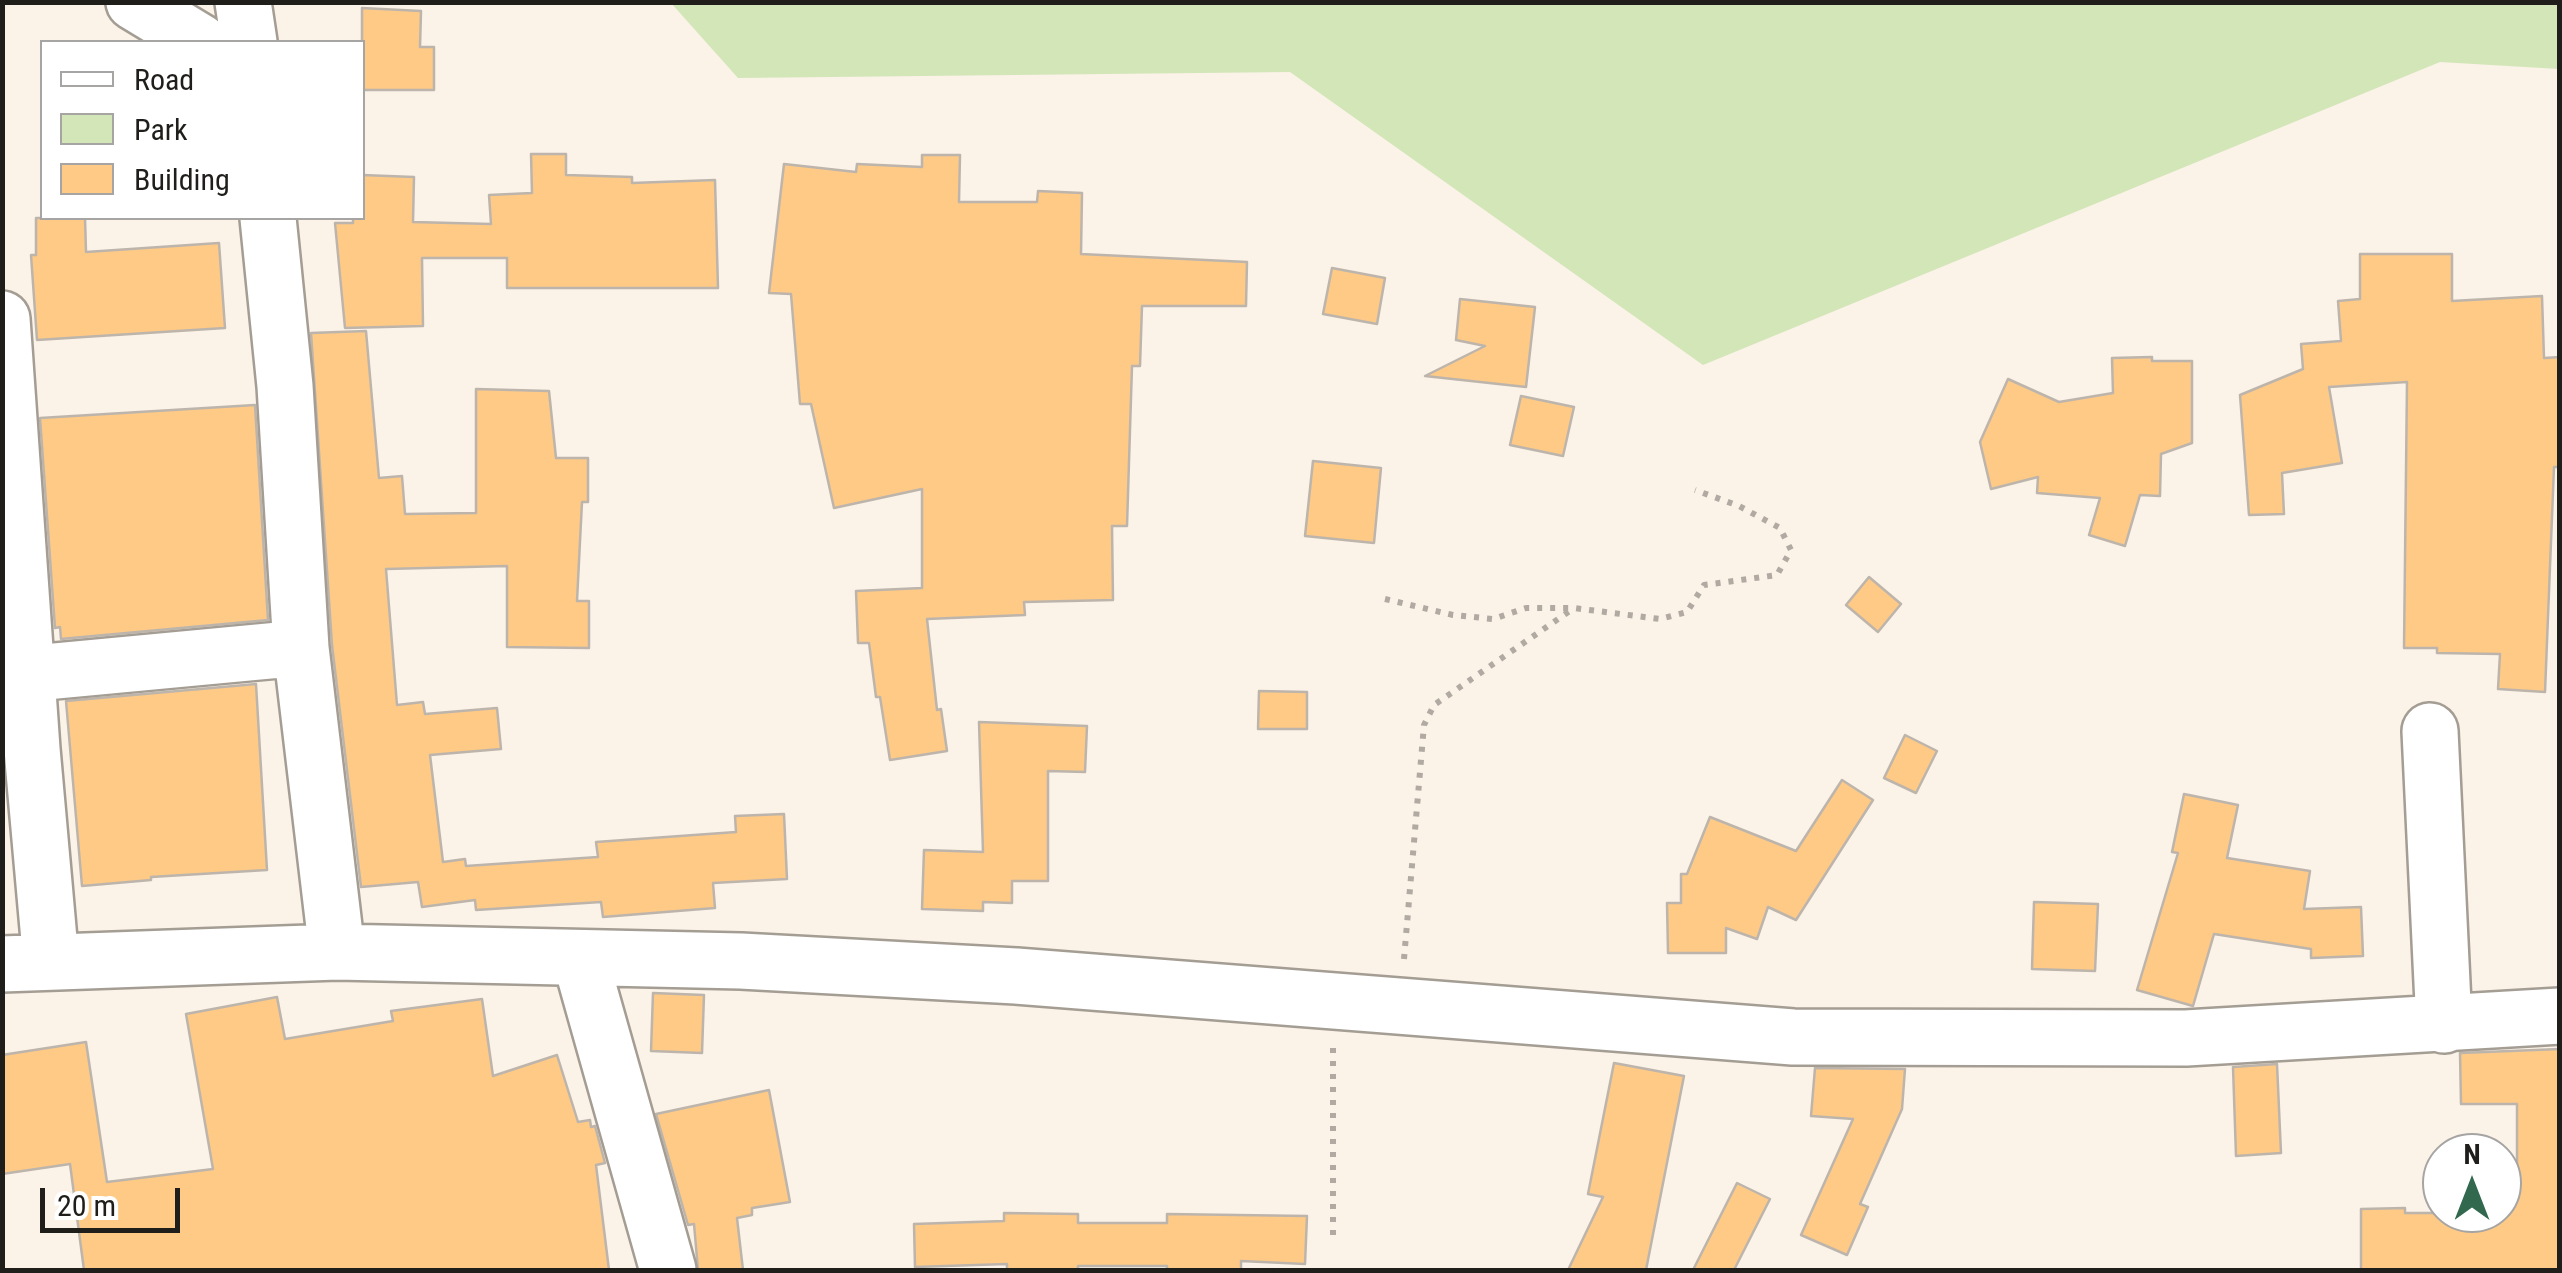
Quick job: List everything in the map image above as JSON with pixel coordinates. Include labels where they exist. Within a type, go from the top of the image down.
[{"type":"street","points":[[134,2],[197,40]]},
{"type":"street","points":[[243,2],[249,40]]},
{"type":"street","points":[[268,220],[285,386],[302,648],[337,952]]},
{"type":"street","points":[[2,319],[27,963],[337,952],[741,961],[996,975],[1793,1037],[2186,1038],[2560,1016]]},
{"type":"street","points":[[15,675],[302,648]]},
{"type":"street","points":[[2430,731],[2444,1025]]},
{"type":"street","points":[[580,958],[668,1270]]},
{"type":"path","points":[[1385,599],[1453,616],[1493,619],[1526,608],[1574,608],[1660,619],[1687,612],[1704,584],[1777,575],[1791,550],[1780,528],[1738,506],[1694,490]]},
{"type":"path","points":[[1399,1005],[1424,725],[1434,706],[1574,608]]},
{"type":"path","points":[[1332,1002],[1333,1243]]},
{"type":"green space","points":[[2559,2],[2559,69],[2440,62],[1703,365],[1290,72],[738,78],[671,3]]},
{"type":"building","points":[[362,8],[421,11],[420,47],[434,47],[434,90],[365,90]]},
{"type":"building","points":[[531,154],[566,154],[566,175],[632,177],[632,183],[715,180],[718,288],[507,288],[507,258],[422,258],[423,326],[345,328],[335,223],[365,220],[365,175],[414,177],[413,222],[491,224],[489,195],[532,193]]},
{"type":"building","points":[[922,155],[960,155],[959,202],[1037,202],[1038,191],[1082,193],[1081,254],[1247,262],[1246,306],[1142,306],[1140,366],[1132,366],[1127,526],[1112,526],[1113,600],[1024,602],[1025,615],[927,619],[937,710],[941,709],[947,751],[890,760],[869,643],[858,643],[856,591],[922,588],[922,489],[834,508],[811,404],[800,404],[791,294],[769,293],[784,164],[856,172],[857,164],[922,167]]},
{"type":"building","points":[[36,218],[85,220],[86,252],[219,243],[225,328],[37,340],[31,255],[36,255]]},
{"type":"building","points":[[2360,254],[2452,254],[2452,301],[2542,296],[2544,358],[2560,357],[2560,467],[2554,467],[2545,692],[2498,689],[2500,654],[2404,648],[2407,382],[2329,387],[2342,463],[2282,473],[2284,514],[2249,515],[2240,395],[2303,369],[2301,344],[2341,341],[2338,301],[2360,299]]},
{"type":"building","points":[[1332,268],[1385,278],[1377,324],[1323,314]]},
{"type":"building","points":[[1460,299],[1535,307],[1526,387],[1425,376],[1485,346],[1456,340]]},
{"type":"building","points":[[366,331],[379,478],[402,476],[405,514],[476,513],[476,389],[549,391],[556,458],[588,458],[588,502],[582,502],[577,601],[589,601],[589,648],[507,647],[507,566],[386,569],[397,705],[423,702],[425,714],[497,708],[501,749],[430,755],[443,862],[465,859],[466,866],[598,857],[596,842],[736,832],[735,816],[784,814],[787,879],[713,883],[715,908],[603,917],[601,902],[476,910],[475,900],[422,907],[418,882],[361,887],[332,645],[311,333]]},
{"type":"building","points":[[2152,357],[2152,361],[2192,361],[2192,443],[2161,454],[2160,496],[2140,495],[2125,546],[2089,535],[2100,498],[2037,493],[2038,477],[1991,489],[1980,442],[2008,379],[2059,402],[2113,393],[2112,358]]},
{"type":"building","points":[[1521,396],[1574,407],[1563,456],[1510,445]]},
{"type":"building","points":[[255,405],[268,620],[61,639],[60,627],[55,628],[40,418]]},
{"type":"building","points":[[1313,461],[1381,468],[1374,543],[1305,536]]},
{"type":"building","points":[[1869,577],[1901,604],[1878,632],[1846,605]]},
{"type":"building","points":[[256,684],[267,870],[151,877],[82,886],[66,701]]},
{"type":"building","points":[[1259,691],[1307,692],[1307,729],[1258,729]]},
{"type":"building","points":[[979,722],[1087,726],[1085,772],[1048,771],[1048,881],[1012,881],[1012,903],[983,902],[983,911],[922,909],[924,850],[983,852]]},
{"type":"building","points":[[1905,735],[1937,751],[1916,793],[1884,778]]},
{"type":"building","points":[[1842,780],[1873,800],[1796,920],[1768,907],[1757,939],[1726,928],[1726,953],[1668,953],[1667,903],[1681,903],[1681,874],[1687,874],[1710,817],[1796,851]]},
{"type":"building","points":[[2184,794],[2238,805],[2227,858],[2310,871],[2304,909],[2361,907],[2363,956],[2311,958],[2311,949],[2214,934],[2193,1006],[2137,990],[2178,853],[2172,852]]},
{"type":"building","points":[[2034,902],[2098,904],[2095,971],[2032,969]]},
{"type":"building","points":[[653,993],[704,995],[702,1053],[651,1051]]},
{"type":"building","points":[[277,997],[285,1039],[393,1021],[391,1011],[482,999],[493,1076],[557,1055],[578,1122],[590,1120],[591,1127],[595,1126],[605,1163],[596,1165],[609,1270],[84,1270],[70,1164],[2,1174],[2,1055],[86,1042],[107,1182],[213,1169],[186,1014]]},
{"type":"building","points":[[2560,1049],[2560,1270],[2361,1270],[2361,1209],[2405,1208],[2405,1213],[2422,1213],[2422,1233],[2522,1233],[2522,1133],[2517,1133],[2517,1104],[2461,1104],[2460,1053]]},
{"type":"building","points":[[1614,1063],[1684,1076],[1646,1270],[1568,1270],[1603,1197],[1588,1194]]},
{"type":"building","points":[[2277,1064],[2281,1153],[2236,1156],[2233,1067]]},
{"type":"building","points":[[1815,1068],[1905,1069],[1902,1109],[1860,1204],[1868,1207],[1847,1255],[1801,1235],[1853,1119],[1811,1116]]},
{"type":"building","points":[[769,1090],[790,1202],[752,1208],[752,1215],[737,1218],[743,1270],[698,1270],[694,1224],[688,1225],[656,1114]]},
{"type":"building","points":[[1737,1183],[1770,1199],[1734,1270],[1693,1270]]},
{"type":"building","points":[[1004,1213],[1078,1214],[1078,1223],[1167,1223],[1167,1214],[1307,1216],[1305,1264],[1241,1261],[1241,1270],[1078,1266],[1078,1270],[1007,1270],[1007,1264],[915,1267],[914,1224],[1004,1221]]}]
